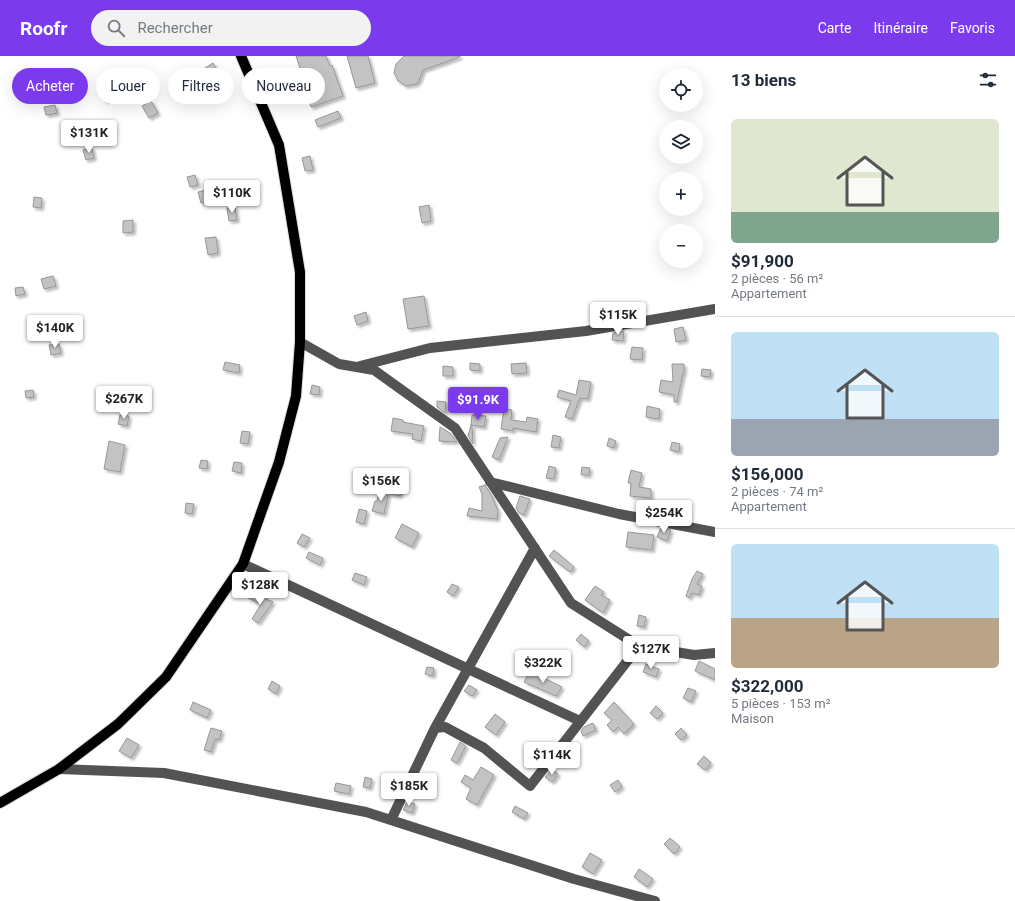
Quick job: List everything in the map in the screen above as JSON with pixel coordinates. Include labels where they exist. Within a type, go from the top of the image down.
[{"type":"main road","points":[[0,803],[58,769],[118,724],[166,677],[243,564],[281,454],[296,396],[300,342],[300,272],[279,145],[241,56]]},
{"type":"street","points":[[357,367],[430,348],[586,331],[715,309]]},
{"type":"street","points":[[300,342],[339,364],[374,370],[455,428],[571,603],[639,646],[694,655],[715,653]]},
{"type":"street","points":[[490,482],[619,514],[715,532]]},
{"type":"street","points":[[391,820],[435,728],[535,548]]},
{"type":"street","points":[[243,564],[580,721]]},
{"type":"street","points":[[435,728],[445,727],[484,748],[530,786],[639,646]]},
{"type":"street","points":[[58,769],[164,773],[366,812],[574,879],[655,901]]},
{"type":"building","points":[[296,56],[326,56],[330,66],[332,65],[343,96],[325,102],[325,68],[300,68]]},
{"type":"building","points":[[347,56],[368,56],[375,83],[356,88]]},
{"type":"building","points":[[404,56],[460,57],[423,70],[419,81],[416,84],[406,86],[398,81],[394,73],[396,64]]},
{"type":"building","points":[[213,63],[216,68],[205,68]]},
{"type":"building","points":[[146,104],[153,104],[158,113],[149,118],[142,106]]},
{"type":"building","points":[[310,104],[320,104],[311,107]]},
{"type":"building","points":[[55,105],[57,113],[46,115],[44,107]]},
{"type":"building","points":[[338,111],[341,118],[318,127],[315,120]]},
{"type":"building","points":[[92,148],[94,158],[86,160],[83,150]]},
{"type":"building","points":[[310,156],[313,170],[305,171],[302,158]]},
{"type":"building","points":[[195,175],[198,185],[190,187],[187,177]]},
{"type":"building","points":[[206,190],[209,201],[201,203],[198,192]]},
{"type":"building","points":[[34,197],[42,198],[41,208],[33,207]]},
{"type":"building","points":[[429,205],[431,221],[422,223],[419,207]]},
{"type":"building","points":[[235,207],[237,220],[229,221],[227,208]]},
{"type":"building","points":[[133,220],[133,232],[123,233],[123,221]]},
{"type":"building","points":[[216,237],[218,253],[208,255],[205,238]]},
{"type":"building","points":[[53,276],[56,286],[44,289],[41,279]]},
{"type":"building","points":[[23,287],[25,294],[16,296],[15,288]]},
{"type":"building","points":[[424,296],[429,326],[408,329],[403,299]]},
{"type":"building","points":[[366,312],[368,321],[357,325],[354,316]]},
{"type":"building","points":[[683,327],[686,340],[676,342],[674,329]]},
{"type":"building","points":[[624,331],[623,341],[612,340],[613,333]]},
{"type":"building","points":[[59,344],[61,353],[51,355],[49,345]]},
{"type":"building","points":[[632,347],[643,348],[642,360],[630,359]]},
{"type":"building","points":[[225,362],[240,365],[239,373],[223,370]]},
{"type":"building","points":[[470,363],[480,364],[480,371],[470,370]]},
{"type":"building","points":[[526,363],[527,373],[512,374],[511,364]]},
{"type":"building","points":[[672,364],[684,364],[684,373],[677,402],[674,402],[674,395],[659,392],[661,380],[673,382]]},
{"type":"building","points":[[443,366],[453,367],[453,376],[443,376]]},
{"type":"building","points":[[702,369],[711,370],[710,377],[701,376]]},
{"type":"building","points":[[579,380],[591,382],[588,399],[580,398],[572,419],[565,417],[571,401],[557,397],[559,390],[576,395]]},
{"type":"building","points":[[312,385],[320,387],[319,395],[310,394]]},
{"type":"building","points":[[33,390],[34,397],[26,398],[25,391]]},
{"type":"building","points":[[469,393],[482,395],[481,402],[468,400]]},
{"type":"building","points":[[437,401],[446,402],[445,413],[437,407]]},
{"type":"building","points":[[647,406],[660,409],[659,419],[646,417]]},
{"type":"building","points":[[504,409],[512,410],[511,420],[526,422],[527,417],[538,419],[536,432],[513,428],[513,431],[501,429]]},
{"type":"building","points":[[120,415],[129,416],[127,426],[118,424]]},
{"type":"building","points":[[472,415],[486,416],[484,427],[471,425]]},
{"type":"building","points":[[393,418],[403,420],[403,422],[424,426],[421,441],[412,439],[413,434],[391,431]]},
{"type":"building","points":[[472,425],[473,444],[468,436]]},
{"type":"building","points":[[440,427],[450,433],[457,442],[439,441]]},
{"type":"building","points":[[242,431],[250,432],[248,444],[240,443]]},
{"type":"building","points":[[553,435],[561,437],[559,448],[551,447]]},
{"type":"building","points":[[508,437],[499,460],[492,457],[500,438]]},
{"type":"building","points":[[609,438],[616,441],[614,448],[607,446]]},
{"type":"building","points":[[109,441],[125,445],[120,472],[104,469]]},
{"type":"building","points":[[672,442],[680,444],[679,452],[670,450]]},
{"type":"building","points":[[201,460],[208,461],[207,469],[199,468]]},
{"type":"building","points":[[234,462],[242,463],[241,473],[232,471]]},
{"type":"building","points":[[549,466],[556,468],[554,479],[546,478]]},
{"type":"building","points":[[582,467],[590,468],[589,475],[581,475]]},
{"type":"building","points":[[631,470],[642,473],[639,487],[651,489],[651,498],[630,496],[631,483],[628,483]]},
{"type":"building","points":[[392,485],[401,487],[400,496],[390,494]]},
{"type":"building","points":[[485,485],[492,496],[498,511],[497,519],[467,516],[469,508],[482,511],[482,494],[479,487]]},
{"type":"building","points":[[380,488],[389,490],[384,514],[372,511],[375,501],[377,501]]},
{"type":"building","points":[[520,496],[530,499],[524,515],[519,513],[516,508]]},
{"type":"building","points":[[186,503],[194,504],[192,514],[185,513]]},
{"type":"building","points":[[359,509],[367,511],[364,524],[356,522]]},
{"type":"building","points":[[402,524],[419,533],[412,547],[395,538]]},
{"type":"building","points":[[661,528],[671,530],[667,541],[657,537]]},
{"type":"building","points":[[628,532],[654,535],[652,550],[626,547]]},
{"type":"building","points":[[302,534],[310,538],[304,547],[297,543]]},
{"type":"building","points":[[554,550],[574,567],[570,572],[549,556]]},
{"type":"building","points":[[309,552],[323,558],[320,565],[306,558]]},
{"type":"building","points":[[697,571],[703,574],[697,584],[702,586],[699,595],[692,593],[689,598],[686,596],[692,579]]},
{"type":"building","points":[[355,573],[367,577],[364,585],[352,580]]},
{"type":"building","points":[[452,584],[459,587],[453,596],[447,592]]},
{"type":"building","points":[[595,586],[604,592],[601,595],[610,600],[603,613],[585,600]]},
{"type":"building","points":[[251,592],[273,602],[258,623],[252,619],[261,604],[248,598]]},
{"type":"building","points":[[639,615],[646,617],[644,627],[637,626]]},
{"type":"building","points":[[581,634],[589,641],[584,647],[576,640]]},
{"type":"building","points":[[699,661],[715,669],[715,680],[695,671]]},
{"type":"building","points":[[646,664],[659,669],[656,677],[643,672]]},
{"type":"building","points":[[427,667],[434,668],[433,676],[425,674]]},
{"type":"building","points":[[530,671],[562,687],[556,696],[524,682]]},
{"type":"building","points":[[272,681],[280,686],[276,694],[268,689]]},
{"type":"building","points":[[469,685],[477,690],[472,696],[464,691]]},
{"type":"building","points":[[688,688],[696,691],[691,702],[683,698]]},
{"type":"building","points":[[193,702],[211,710],[207,718],[190,710]]},
{"type":"building","points":[[614,702],[634,724],[624,734],[618,727],[613,732],[607,725],[612,720],[604,713]]},
{"type":"building","points":[[656,706],[663,713],[657,719],[650,713]]},
{"type":"building","points":[[495,714],[505,722],[496,735],[485,727]]},
{"type":"building","points":[[593,723],[596,730],[583,736],[581,731],[584,727]]},
{"type":"building","points":[[211,728],[222,731],[219,740],[215,739],[211,752],[204,750]]},
{"type":"building","points":[[681,728],[687,735],[681,740],[675,734]]},
{"type":"building","points":[[127,738],[139,745],[131,758],[119,751]]},
{"type":"building","points":[[460,742],[466,746],[457,763],[451,760]]},
{"type":"building","points":[[704,756],[711,763],[705,770],[697,764]]},
{"type":"building","points":[[481,767],[494,775],[477,805],[466,799],[471,788],[461,782],[465,775],[473,780]]},
{"type":"building","points":[[552,769],[558,774],[552,782],[545,777]]},
{"type":"building","points":[[365,777],[372,779],[370,788],[363,787]]},
{"type":"building","points":[[618,780],[622,787],[615,792],[610,785]]},
{"type":"building","points":[[336,783],[351,786],[349,794],[334,791]]},
{"type":"building","points":[[407,802],[415,804],[412,813],[403,810]]},
{"type":"building","points":[[515,806],[528,813],[524,819],[512,812]]},
{"type":"building","points":[[670,838],[680,847],[674,854],[664,844]]},
{"type":"building","points":[[590,853],[602,860],[593,874],[582,867]]},
{"type":"building","points":[[639,869],[653,879],[647,887],[634,877]]}]
